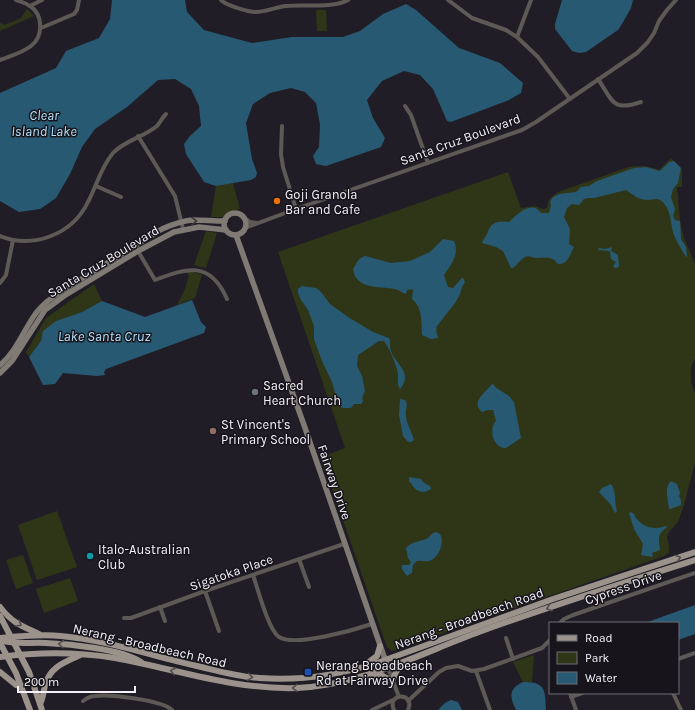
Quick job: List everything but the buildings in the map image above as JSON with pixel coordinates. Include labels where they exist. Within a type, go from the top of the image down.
[{"type":"main road","name":"Nerang - Broadbeach Road","points":[[0,640],[11,637],[42,635],[61,636],[90,640],[234,675],[259,678],[306,678],[336,674],[360,668],[553,599],[695,552]]},
{"type":"main road","name":"Nerang - Broadbeach Road","points":[[0,657],[43,653],[82,654],[115,658],[222,682],[259,687],[284,688],[316,686],[343,682],[365,676],[496,626],[695,560]]},
{"type":"main road","points":[[0,607],[6,615],[16,623],[42,635]]},
{"type":"main road","points":[[0,616],[32,679],[41,707]]},
{"type":"main road","points":[[30,710],[22,686],[7,656],[2,650],[0,640],[14,643],[50,643],[88,648],[133,657],[144,664]]},
{"type":"main road","points":[[360,668],[375,658],[380,646]]},
{"type":"main road","points":[[2,650],[20,654]]},
{"type":"main road","points":[[41,707],[44,697],[45,684],[51,672],[63,662],[82,654]]},
{"type":"main road","points":[[365,676],[383,676],[392,681],[403,662]]},
{"type":"main road","points":[[0,672],[16,685],[22,686]]},
{"type":"street","points":[[0,60],[32,45],[39,35],[41,28],[40,18],[36,12],[30,6],[16,0]]},
{"type":"street","points":[[30,6],[42,0]]},
{"type":"street","points":[[41,28],[74,14],[77,10],[79,0]]},
{"type":"street","points":[[221,0],[240,9],[255,12],[285,6],[332,5],[348,0]]},
{"type":"street","points":[[448,0],[472,18],[506,30],[517,37],[538,57],[570,99]]},
{"type":"street","points":[[517,37],[531,0]]},
{"type":"street","name":"Santa Cruz Boulevard","points":[[245,228],[522,130],[637,53],[648,42],[667,10],[676,0]]},
{"type":"street","points":[[598,80],[615,103],[620,107],[641,102]]},
{"type":"street","points":[[405,106],[411,115],[428,163]]},
{"type":"street","points":[[0,236],[13,240],[38,240],[56,234],[68,227],[88,204],[112,154],[138,136],[157,126],[166,114]]},
{"type":"street","points":[[282,126],[281,154],[283,167],[296,209]]},
{"type":"street","points":[[138,136],[175,196],[183,229]]},
{"type":"street","points":[[96,186],[121,197]]},
{"type":"street","points":[[244,218],[246,223],[242,233],[236,235],[230,234],[226,230],[224,225],[225,221],[228,216],[233,214],[240,214],[250,222],[258,223]]},
{"type":"street","name":"Santa Cruz Boulevard","points":[[1,371],[12,361],[40,316],[49,306],[137,249],[162,229],[181,222],[192,220],[212,222],[225,221]]},
{"type":"street","name":"Santa Cruz Boulevard","points":[[0,365],[12,353],[36,313],[47,301],[62,291],[137,249],[164,236],[183,229],[199,227],[226,230]]},
{"type":"street","name":"Fairway Drive","points":[[236,235],[304,425],[388,668]]},
{"type":"street","points":[[0,283],[6,275],[13,240]]},
{"type":"street","points":[[137,249],[155,280],[179,271],[192,269],[204,272],[222,287],[227,299]]},
{"type":"street","name":"Sigatoka Place","points":[[124,618],[131,618],[205,591],[344,544]]},
{"type":"street","points":[[299,559],[309,587]]},
{"type":"street","name":"Cypress Drive","points":[[561,622],[573,615],[695,573]]},
{"type":"street","points":[[253,575],[272,628],[280,637],[292,641],[322,637],[355,630],[372,624]]},
{"type":"street","points":[[205,591],[219,631]]},
{"type":"street","points":[[160,607],[165,622]]},
{"type":"street","points":[[506,638],[513,659]]},
{"type":"street","points":[[408,700],[439,672],[446,668],[458,666],[476,671],[513,659],[548,645]]},
{"type":"street","points":[[679,659],[695,653]]},
{"type":"street","points":[[388,668],[398,697]]},
{"type":"street","points":[[476,671],[490,710]]},
{"type":"street","points":[[673,694],[681,710]]},
{"type":"street","points":[[83,701],[94,696],[105,695],[162,704],[168,706],[172,710]]},
{"type":"street","points":[[570,695],[576,710]]},
{"type":"street","points":[[372,710],[398,697],[404,697],[408,700]]},
{"type":"street","points":[[394,700],[392,705],[394,710]]},
{"type":"street","points":[[408,700],[408,710]]},
{"type":"green space","points":[[27,9],[34,16],[0,31],[0,23],[5,25],[21,18]]},
{"type":"green space","points":[[316,10],[326,10],[327,31],[317,31]]},
{"type":"green space","points":[[671,158],[682,169],[682,187],[677,187],[680,221],[684,238],[695,264],[695,358],[691,367],[691,382],[695,393],[695,463],[678,522],[668,533],[667,538],[669,553],[392,651],[387,647],[321,457],[345,448],[278,252],[508,172],[521,208],[535,206],[543,209],[547,208],[549,199],[558,192],[629,167],[644,166],[659,170]]},
{"type":"green space","points":[[233,183],[240,209],[230,211],[222,217],[211,217],[216,186]]},
{"type":"green space","points":[[206,231],[217,233],[206,268],[194,265]]},
{"type":"green space","points":[[186,271],[202,274],[195,298],[177,305],[185,289],[189,276]]},
{"type":"green space","points":[[94,284],[102,301],[82,312],[56,321],[29,357],[26,352],[46,318]]},
{"type":"green space","points":[[57,511],[77,567],[37,580],[18,525]]},
{"type":"green space","points":[[23,555],[33,583],[16,589],[6,560]]},
{"type":"green space","points":[[70,578],[78,601],[44,613],[36,589]]},
{"type":"green space","points":[[534,655],[532,682],[523,682],[513,662]]},
{"type":"water","name":"Clear Island Lake","points":[[112,0],[185,0],[187,12],[204,30],[252,43],[292,37],[343,37],[360,31],[383,14],[406,4],[416,10],[459,48],[500,63],[523,83],[521,93],[509,100],[451,122],[447,121],[433,89],[420,75],[404,71],[382,81],[367,100],[373,118],[385,138],[381,147],[326,166],[316,164],[313,156],[319,147],[320,125],[316,103],[305,92],[291,88],[270,93],[253,104],[246,123],[252,159],[257,173],[256,177],[251,180],[216,186],[204,182],[186,154],[184,144],[201,126],[199,106],[191,89],[175,79],[158,80],[127,107],[95,129],[82,147],[70,174],[56,198],[40,209],[19,212],[0,201],[0,93],[56,68],[66,51],[99,38],[110,19]]},
{"type":"water","points":[[562,0],[633,0],[631,8],[618,30],[586,52],[579,53],[572,51],[555,29]]},
{"type":"water","points":[[674,161],[681,168],[678,183],[673,189],[671,197],[675,209],[673,216],[675,220],[680,221],[681,239],[686,247],[686,257],[675,238],[669,211],[664,203],[659,199],[645,200],[639,198],[626,190],[584,199],[579,205],[572,204],[567,208],[564,217],[570,229],[569,244],[574,247],[564,263],[558,264],[550,258],[535,258],[528,256],[523,258],[513,268],[511,268],[503,251],[496,247],[482,243],[490,227],[497,222],[509,222],[524,210],[529,208],[537,209],[541,213],[549,213],[551,205],[550,202],[553,197],[559,194],[576,192],[581,187],[589,186],[597,181],[634,168],[646,167],[660,171],[669,162]]},
{"type":"water","points":[[443,239],[454,241],[456,245],[454,259],[444,275],[448,287],[453,288],[462,278],[465,282],[455,303],[437,326],[436,330],[438,338],[431,339],[422,335],[420,311],[412,299],[413,290],[407,290],[406,294],[395,289],[363,284],[355,276],[353,269],[359,259],[365,256],[391,263],[410,261],[430,252]]},
{"type":"water","points":[[612,247],[611,251],[618,255],[619,266],[617,268],[613,266],[616,262],[611,259],[610,251],[598,250],[599,248],[605,249]]},
{"type":"water","points":[[302,286],[316,288],[330,304],[348,317],[373,332],[389,338],[393,356],[404,373],[404,383],[400,389],[396,366],[384,341],[379,341],[358,355],[357,366],[362,376],[365,391],[362,398],[363,401],[361,404],[354,404],[351,408],[342,408],[337,400],[332,382],[314,339],[314,326],[308,310],[298,293],[298,289]]},
{"type":"water","name":"Lake Santa Cruz","points":[[192,300],[201,322],[206,327],[204,333],[106,369],[104,372],[105,375],[97,376],[63,373],[55,384],[43,385],[29,357],[41,341],[43,331],[56,321],[82,312],[102,301],[145,317]]},
{"type":"water","points":[[492,384],[509,396],[514,402],[521,438],[506,448],[498,445],[493,438],[492,429],[496,421],[493,410],[482,412],[478,405],[480,397]]},
{"type":"water","points":[[400,399],[405,400],[407,404],[406,418],[414,440],[411,442],[408,442],[403,436],[399,415]]},
{"type":"water","points":[[409,477],[421,479],[424,483],[430,486],[431,489],[425,492],[418,491],[409,482]]},
{"type":"water","points":[[671,481],[677,484],[680,493],[679,496],[681,505],[669,509],[667,487]]},
{"type":"water","points":[[611,484],[615,494],[617,511],[615,513],[611,505],[599,492],[602,488]]},
{"type":"water","points":[[631,512],[640,522],[647,526],[654,528],[667,527],[659,537],[660,550],[652,553],[653,557],[641,555],[643,544],[634,529],[629,513]]},
{"type":"water","points":[[436,532],[440,534],[442,541],[436,557],[429,561],[417,561],[413,565],[412,573],[407,576],[402,569],[402,565],[409,565],[411,562],[408,558],[406,548],[411,544],[428,538]]},
{"type":"water","points":[[695,605],[695,634],[679,640],[679,622],[648,622]]},
{"type":"water","points":[[523,682],[535,683],[543,688],[546,710],[516,710],[512,701],[512,694],[515,688]]},
{"type":"water","points":[[451,700],[458,702],[462,710],[438,710],[445,703]]},
{"type":"place","name":"Goji Granola Bar and Cafe","points":[[277,201]]},
{"type":"place","name":"Sacred Heart Church","points":[[255,392]]},
{"type":"place","name":"St Vincent's Primary School","points":[[213,431]]},
{"type":"place","name":"Italo-Australian Club","points":[[90,556]]},
{"type":"place","name":"Nerang Broadbeach Rd at Fairway Drive","points":[[308,672]]}]
